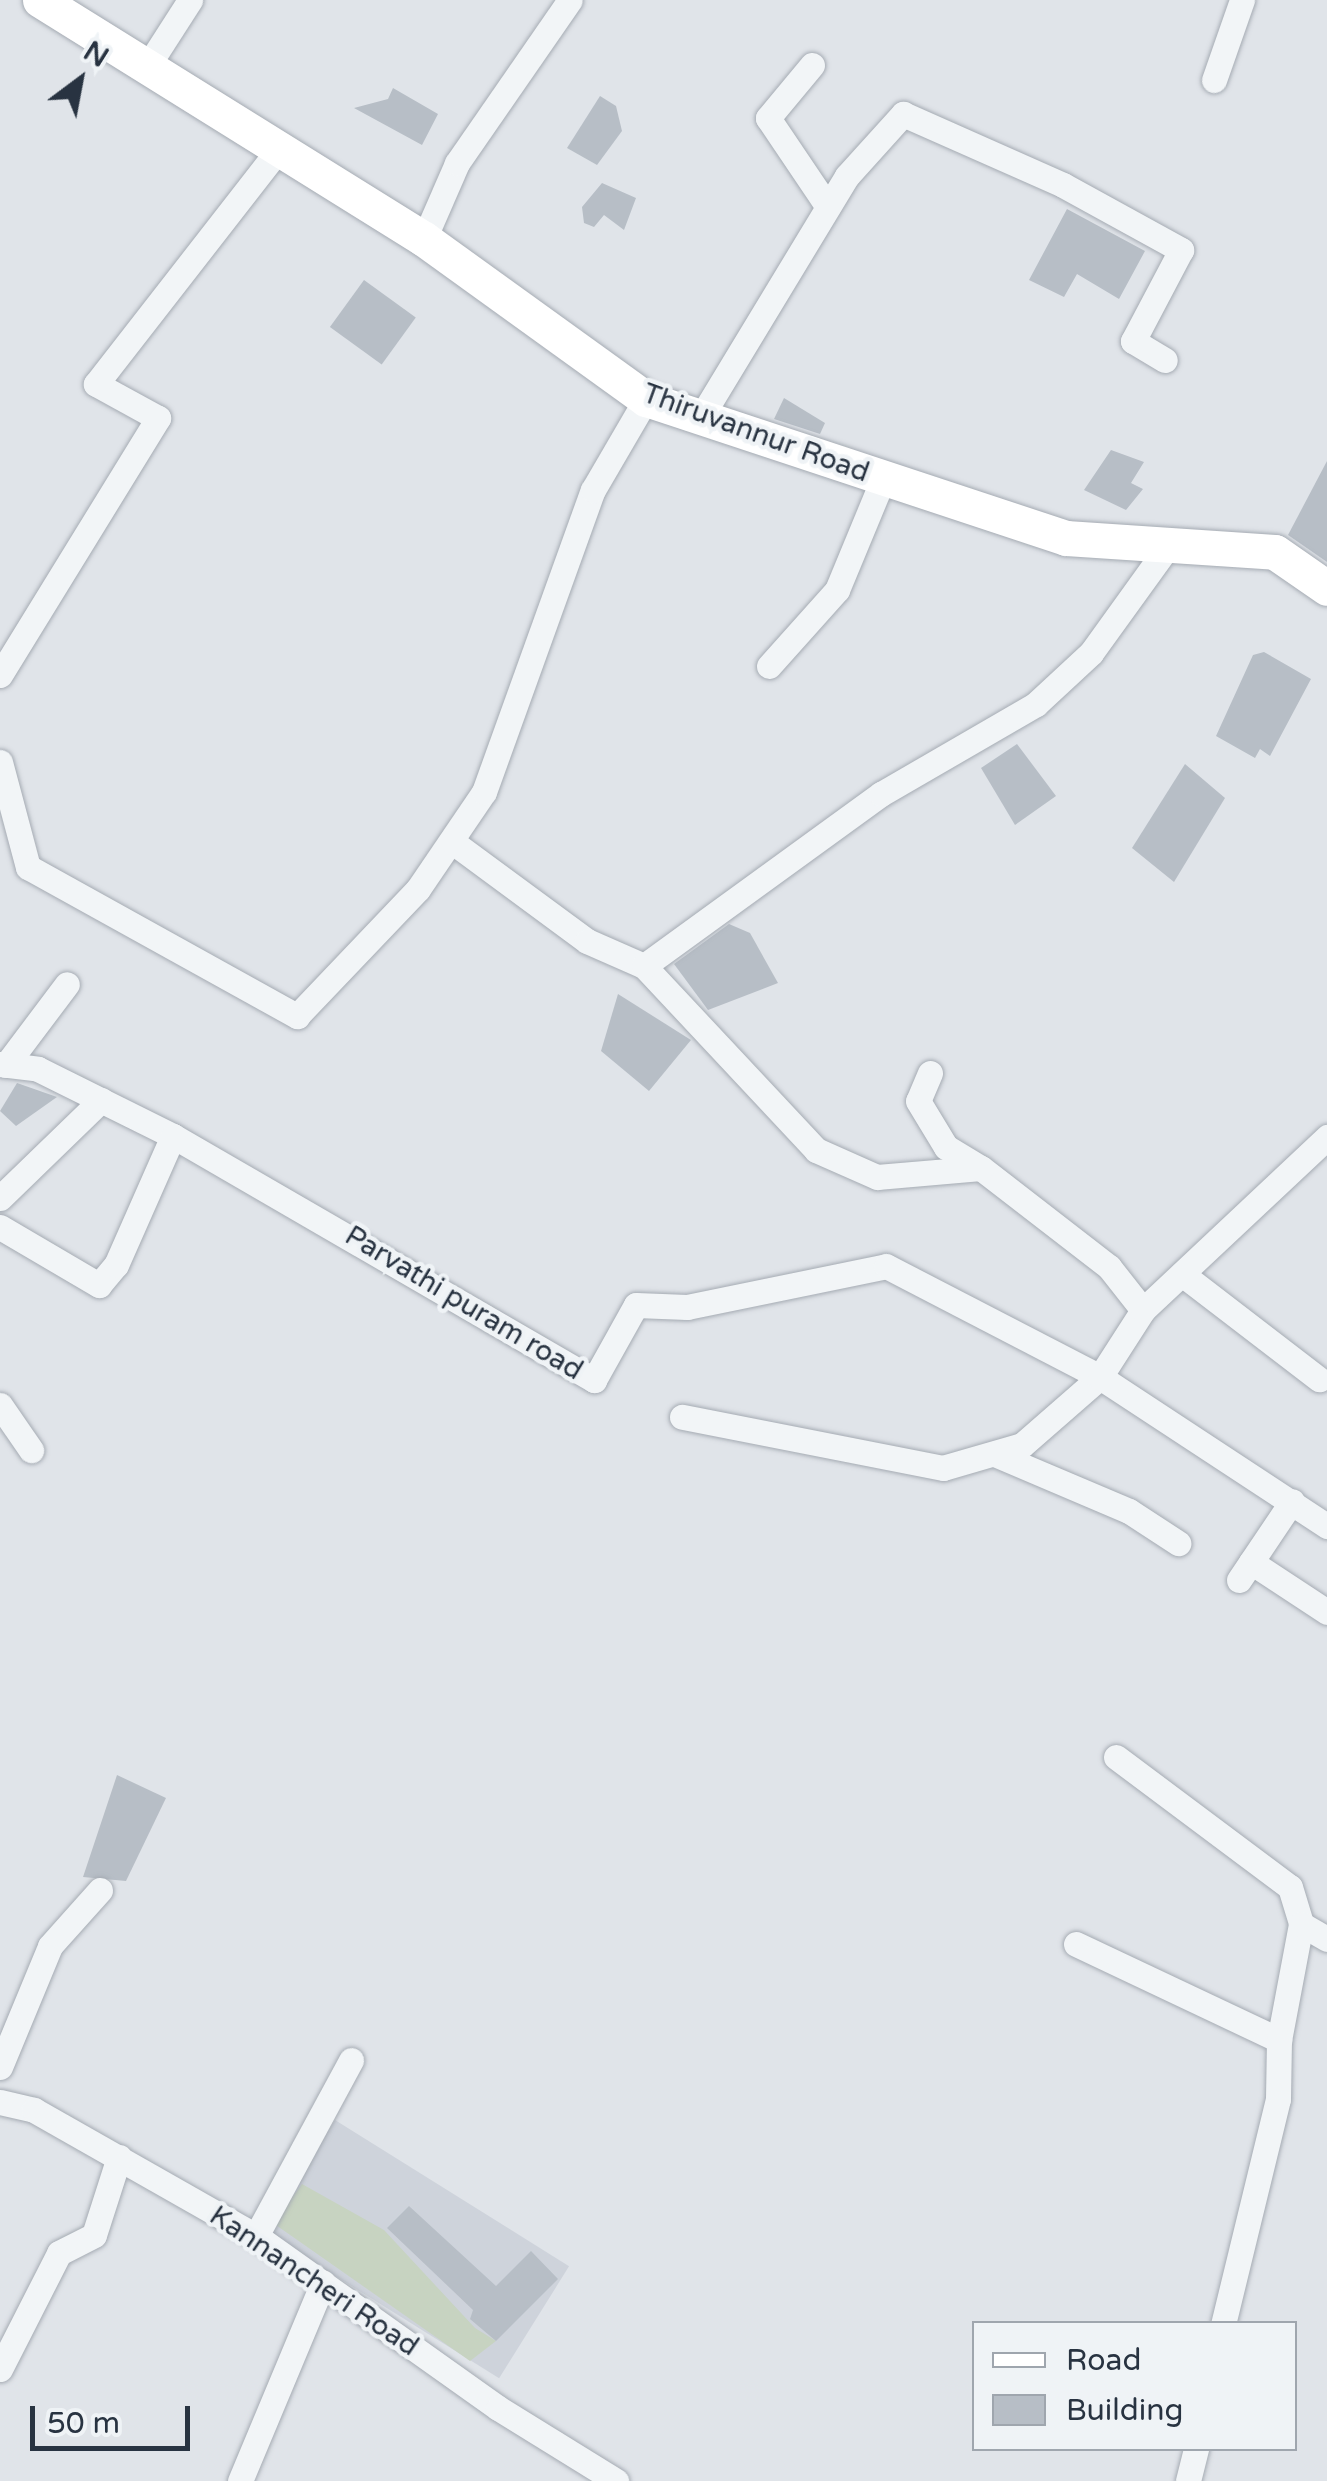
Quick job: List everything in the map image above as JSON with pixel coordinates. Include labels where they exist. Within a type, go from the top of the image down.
[{"type":"street","name":"Thiruvannur Road","points":[[40,0],[424,239],[646,398],[882,480],[1066,538],[1166,549],[1275,552],[1327,588]]},
{"type":"street","points":[[147,67],[190,0]]},
{"type":"street","points":[[424,239],[457,163],[570,0]]},
{"type":"street","points":[[1214,80],[1242,0]]},
{"type":"street","points":[[812,65],[768,118],[828,207]]},
{"type":"street","points":[[701,417],[828,207],[904,114],[945,130],[1180,250],[1133,341],[1164,360]]},
{"type":"street","points":[[0,675],[158,418],[96,384],[278,150]]},
{"type":"street","points":[[0,762],[28,867],[297,1016],[454,843],[484,792],[593,490],[646,398]]},
{"type":"street","points":[[769,666],[837,590],[882,480]]},
{"type":"street","points":[[644,966],[882,794],[1036,704],[1091,653],[1166,549]]},
{"type":"street","points":[[454,843],[587,941],[644,966],[816,1150],[877,1177],[981,1168]]},
{"type":"street","points":[[3,1064],[67,984]]},
{"type":"street","name":"Parvathi puram road","points":[[3,1064],[38,1069],[173,1136],[594,1380],[636,1305],[687,1307],[886,1266],[1100,1377],[1327,1526]]},
{"type":"street","points":[[930,1073],[918,1101],[946,1147],[981,1168],[1109,1267],[1142,1310]]},
{"type":"street","points":[[0,1198],[101,1100]]},
{"type":"street","points":[[0,1226],[99,1285],[116,1264],[173,1136]]},
{"type":"street","points":[[682,1416],[943,1468],[1022,1445],[1100,1377],[1142,1310],[1323,1150]]},
{"type":"street","points":[[1182,1274],[1319,1379]]},
{"type":"street","points":[[0,1405],[31,1450]]},
{"type":"street","points":[[996,1455],[1129,1511],[1178,1543]]},
{"type":"street","points":[[1292,1501],[1245,1571],[1327,1612]]},
{"type":"street","points":[[1116,1757],[1290,1887],[1301,1924],[1279,2040],[1278,2098],[1225,2321]]},
{"type":"street","points":[[0,2068],[50,1946],[100,1890]]},
{"type":"street","points":[[1301,1924],[1327,1939]]},
{"type":"street","points":[[1076,1944],[1279,2040]]},
{"type":"street","points":[[256,2236],[351,2060]]},
{"type":"street","name":"Kannancheri Road","points":[[0,2102],[34,2110],[256,2236],[498,2408],[616,2481]]},
{"type":"street","points":[[0,2369],[59,2253],[94,2235],[119,2157]]},
{"type":"street","points":[[240,2481],[323,2284]]},
{"type":"street","points":[[1188,2481],[1195,2451]]},
{"type":"shaded area","points":[[335,2120],[569,2266],[499,2378],[265,2232]]},
{"type":"green space","points":[[302,2184],[384,2230],[475,2328],[496,2341],[470,2361],[273,2223]]},
{"type":"building","points":[[393,88],[438,114],[422,145],[354,108],[388,99]]},
{"type":"building","points":[[600,96],[616,106],[622,131],[597,165],[567,148]]},
{"type":"building","points":[[602,183],[636,198],[624,230],[604,215],[594,227],[584,223],[582,207]]},
{"type":"building","points":[[1067,209],[1145,251],[1119,299],[1077,274],[1064,297],[1029,280]]},
{"type":"building","points":[[364,280],[416,318],[382,365],[330,327]]},
{"type":"building","points":[[784,398],[825,423],[820,434],[774,419]]},
{"type":"building","points":[[1111,450],[1144,462],[1131,483],[1143,489],[1126,510],[1084,490]]},
{"type":"building","points":[[1327,461],[1327,562],[1288,535]]},
{"type":"building","points":[[1264,652],[1311,679],[1270,756],[1260,749],[1255,758],[1216,736],[1253,655]]},
{"type":"building","points":[[1017,744],[1056,796],[1015,825],[981,768]]},
{"type":"building","points":[[1185,764],[1225,798],[1174,882],[1132,848]]},
{"type":"building","points":[[729,924],[750,933],[778,983],[708,1010],[674,964]]},
{"type":"building","points":[[618,994],[691,1040],[649,1091],[601,1051]]},
{"type":"building","points":[[17,1083],[57,1097],[16,1126],[0,1111]]},
{"type":"building","points":[[117,1775],[166,1798],[126,1881],[83,1877]]},
{"type":"building","points":[[409,2206],[496,2286],[531,2251],[558,2279],[496,2341],[470,2319],[473,2310],[387,2228]]}]
